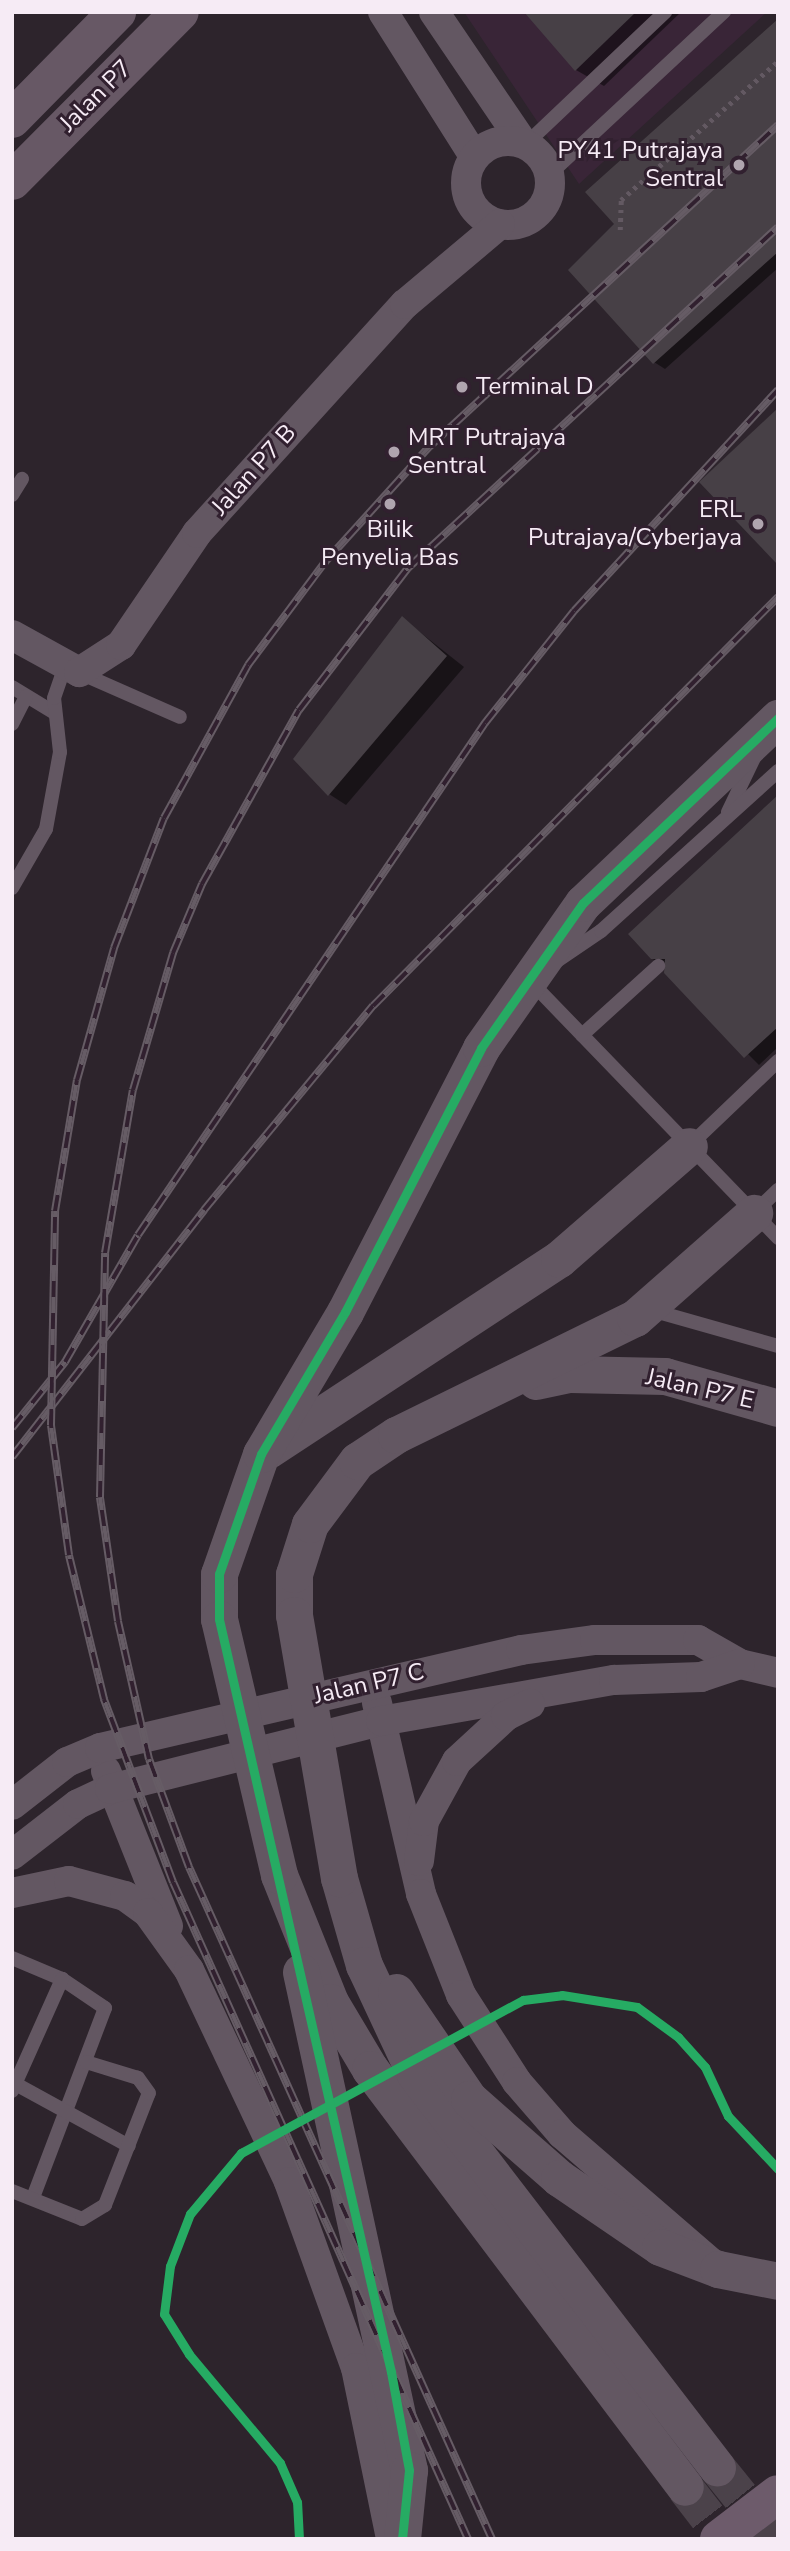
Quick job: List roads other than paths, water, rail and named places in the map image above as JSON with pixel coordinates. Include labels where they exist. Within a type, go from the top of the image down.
[{"type":"highway","points":[[719,2539],[778,2494]]},
{"type":"main road","name":"Jalan P7","points":[[12,119],[117,12]]},
{"type":"main road","name":"Jalan P7","points":[[12,181],[180,12]]},
{"type":"street","points":[[383,12],[474,156]]},
{"type":"street","points":[[434,12],[525,143],[550,174]]},
{"type":"street","points":[[500,224],[471,205],[466,180],[474,156],[491,143],[525,143]]},
{"type":"street","name":"Jalan P7 B","points":[[71,671],[121,645],[197,533],[405,304],[500,224],[535,216],[550,192],[550,174]]},
{"type":"street","points":[[12,635],[71,671]]},
{"type":"street","points":[[402,2539],[409,2470],[279,1875],[219,1619],[219,1574],[261,1454],[345,1312],[481,1048],[583,903],[774,722]]},
{"type":"street","points":[[261,1454],[559,1259],[689,1146]]},
{"type":"street","points":[[717,2467],[415,2074],[363,1965],[339,1878],[294,1615],[294,1574],[310,1524],[333,1488],[396,1435],[459,1406],[647,1309],[770,1214]]},
{"type":"street","name":"Jalan P7 E","points":[[459,1406],[525,1383],[617,1373],[665,1376],[778,1408]]},
{"type":"street","name":"Jalan P7 C","points":[[12,1805],[67,1762],[100,1748],[372,1682],[595,1640],[698,1640],[740,1664],[778,1673]]},
{"type":"street","name":"Jalan P7 C","points":[[12,1855],[78,1804],[110,1788],[381,1721],[556,1693],[614,1680],[701,1677],[740,1664]]},
{"type":"street","points":[[372,1682],[421,1894],[461,1995],[517,2082],[562,2134],[718,2269]]},
{"type":"street","points":[[421,1894],[425,1821],[457,1761],[506,1716],[556,1693]]},
{"type":"street","points":[[100,1748],[110,1788],[189,1970],[289,2182],[356,2368],[391,2539]]},
{"type":"street","points":[[279,1875],[330,2001],[370,2069],[685,2487]]},
{"type":"street","points":[[339,1878],[395,1990],[468,2099],[516,2145],[614,2219],[718,2269],[778,2281]]},
{"type":"street","points":[[12,1893],[69,1881],[125,1896],[148,1913],[189,1970]]},
{"type":"lane","points":[[525,143],[665,12]]},
{"type":"lane","points":[[550,174],[724,12]]},
{"type":"lane","points":[[12,486],[22,479],[12,495]]},
{"type":"lane","points":[[12,888],[46,829],[60,752],[55,713],[71,671],[180,717]]},
{"type":"lane","points":[[12,687],[55,713]]},
{"type":"lane","points":[[12,724],[26,696]]},
{"type":"lane","points":[[724,820],[774,722]]},
{"type":"lane","points":[[770,1214],[689,1146],[529,980],[601,931],[778,772]]},
{"type":"lane","points":[[582,1035],[658,966]]},
{"type":"lane","points":[[689,1146],[777,1064]]},
{"type":"lane","points":[[647,1309],[778,1346]]},
{"type":"lane","points":[[12,1958],[62,1979],[105,2008],[33,2197]]},
{"type":"lane","points":[[62,1979],[13,2086],[129,2146]]},
{"type":"lane","points":[[12,2191],[93,2218],[129,2146],[149,2094],[147,2084],[86,2062]]},
{"type":"tunnel","points":[[717,2467],[775,2539]]},
{"type":"tunnel","points":[[685,2487],[725,2539]]},
{"type":"railway","points":[[468,2539],[173,1882],[104,1699],[69,1555],[51,1425],[55,1211],[77,1080],[114,948],[164,818],[248,665],[325,562],[429,447],[778,125]]},
{"type":"railway","points":[[492,2539],[189,1867],[149,1759],[118,1621],[100,1497],[105,1253],[133,1090],[173,953],[202,884],[299,710],[408,568],[778,227]]},
{"type":"railway","points":[[12,1428],[65,1362],[138,1235],[485,723],[574,611],[778,390]]},
{"type":"railway","points":[[12,1457],[204,1210],[373,1006],[778,597]]},
{"type":"place","name":"PY41 Putrajaya Sentral","points":[[739,165]]},
{"type":"place","name":"Terminal D","points":[[462,387]]},
{"type":"place","name":"MRT Putrajaya Sentral","points":[[394,452]]},
{"type":"place","name":"Bilik Penyelia Bas","points":[[390,504]]},
{"type":"place","name":"ERL Putrajaya/Cyberjaya","points":[[758,524]]}]
